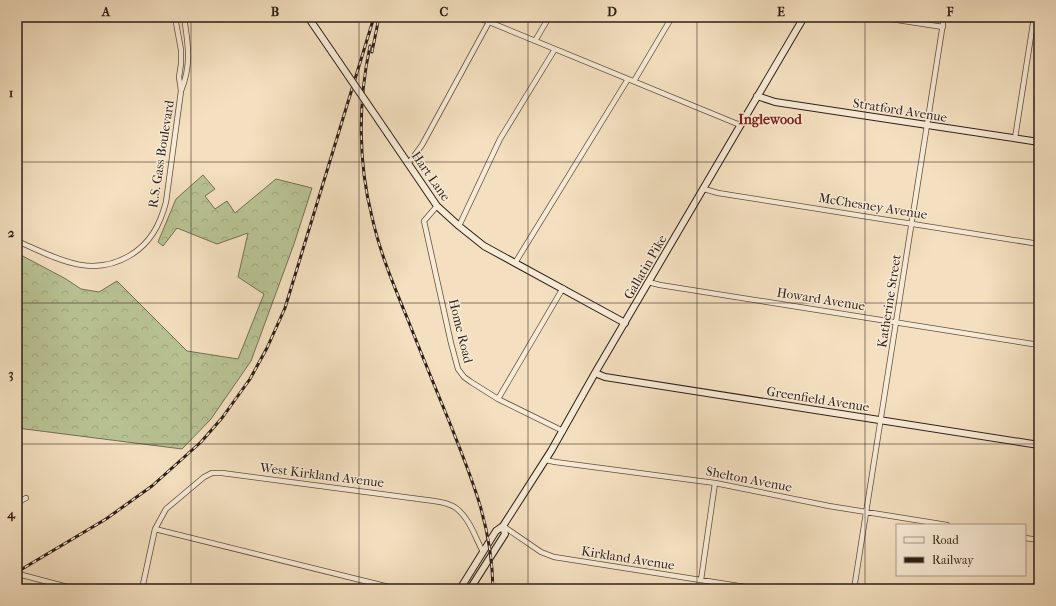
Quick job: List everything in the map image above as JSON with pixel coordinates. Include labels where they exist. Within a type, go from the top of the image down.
[{"type":"main road","name":"Hart Lane","points":[[308,17],[437,206],[458,226],[484,246],[625,323]]},
{"type":"main road","name":"Gallatin Pike","points":[[460,589],[496,531],[503,526],[546,460],[595,373],[804,17]]},
{"type":"main road","name":"Stratford Avenue","points":[[757,96],[775,102],[1039,142]]},
{"type":"main road","name":"Greenfield Avenue","points":[[595,373],[605,377],[1039,446]]},
{"type":"main road","name":"Gallatin Pike","points":[[470,589],[504,534],[503,526]]},
{"type":"street","name":"R.S. Gass Boulevard","points":[[17,241],[62,260],[93,267],[107,266],[122,260],[135,253],[148,242],[157,229],[166,202],[181,91],[179,77],[181,50],[175,17]]},
{"type":"street","name":"R.S. Gass Boulevard","points":[[181,91],[187,78],[189,53],[184,17]]},
{"type":"street","points":[[477,17],[740,125]]},
{"type":"street","points":[[535,41],[549,17]]},
{"type":"street","points":[[634,81],[672,17]]},
{"type":"street","points":[[878,17],[943,27]]},
{"type":"street","name":"Katherine Street","points":[[854,589],[944,17]]},
{"type":"street","points":[[1015,138],[1034,17]]},
{"type":"street","points":[[408,164],[422,145],[489,22]]},
{"type":"street","points":[[458,226],[500,139],[554,49]]},
{"type":"street","points":[[516,263],[628,79]]},
{"type":"street","name":"McChesney Avenue","points":[[704,189],[718,193],[1039,244]]},
{"type":"street","name":"Home Road","points":[[437,206],[424,221],[458,369],[464,377],[498,399],[563,431]]},
{"type":"street","name":"Howard Avenue","points":[[648,282],[1039,345]]},
{"type":"street","points":[[498,399],[563,288]]},
{"type":"street","name":"Shelton Avenue","points":[[546,460],[715,483],[866,512],[941,524]]},
{"type":"street","name":"West Kirkland Avenue","points":[[142,589],[156,529],[166,509],[204,477],[212,473],[222,473],[446,503],[456,508],[469,523],[482,552]]},
{"type":"street","points":[[701,580],[715,483]]},
{"type":"street","points":[[17,503],[26,498]]},
{"type":"street","name":"Kirkland Avenue","points":[[503,526],[541,552],[554,557],[758,589]]},
{"type":"street","points":[[156,529],[397,589]]},
{"type":"street","points":[[1026,538],[1039,540]]},
{"type":"street","points":[[22,575],[75,589]]},
{"type":"green space","points":[[203,175],[215,189],[205,196],[215,209],[227,201],[235,213],[276,179],[312,188],[294,244],[251,361],[211,419],[182,449],[17,428],[17,253],[66,279],[81,289],[99,292],[117,281],[187,351],[238,359],[264,294],[238,277],[248,233],[217,244],[177,228],[163,246],[158,242],[176,199]]},
{"type":"railway","points":[[17,572],[106,519],[152,486],[201,442],[222,418],[250,379],[267,348],[285,308],[374,17]]},
{"type":"railway","points":[[372,52],[379,17]]},
{"type":"railway","points":[[370,46],[363,89],[361,132],[367,196],[383,256],[473,483],[485,523],[489,544],[493,589]]},
{"type":"district","name":"Inglewood","points":[[770,119]]}]
